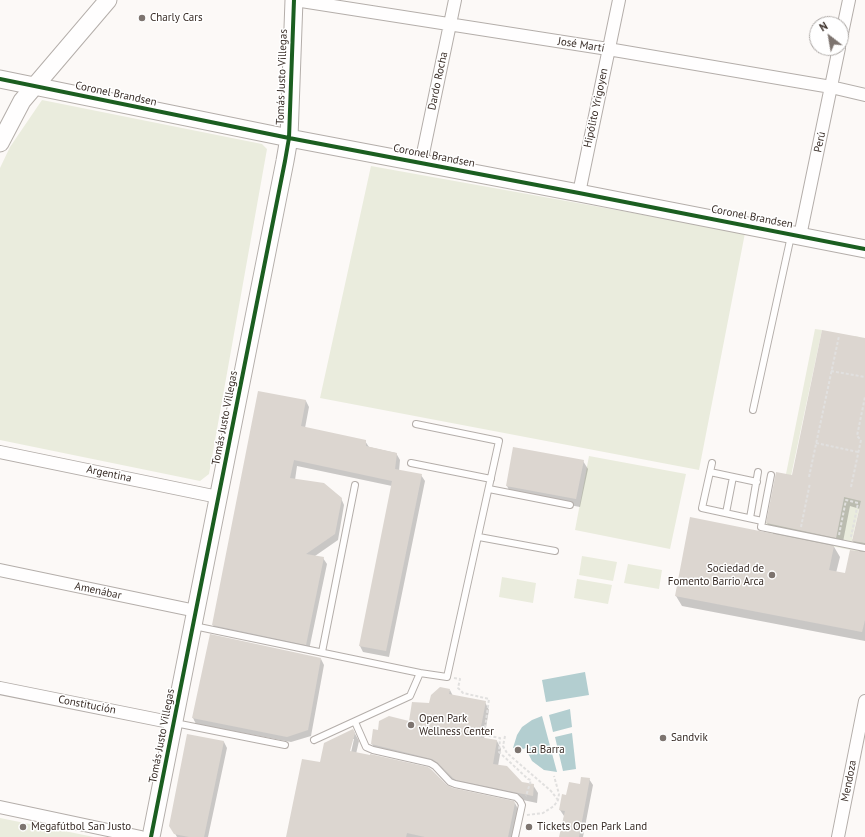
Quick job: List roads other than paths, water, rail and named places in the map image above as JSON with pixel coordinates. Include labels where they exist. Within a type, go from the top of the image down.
[{"type":"street","points":[[0,143],[22,102],[34,86],[108,0]]},
{"type":"street","name":"José Martí","points":[[295,0],[608,49],[865,94]]},
{"type":"street","name":"Tomás Justo Villegas","points":[[151,837],[284,169],[289,138],[295,0]]},
{"type":"street","name":"Dardo Rocha","points":[[421,163],[455,0]]},
{"type":"street","name":"Hipólito Yrigoyen","points":[[579,193],[619,0]]},
{"type":"street","points":[[846,16],[849,0]]},
{"type":"street","name":"Perú","points":[[796,235],[837,56]]},
{"type":"street","name":"Coronel Brandsen","points":[[0,79],[289,138],[865,249]]},
{"type":"street","name":"Argentina","points":[[0,452],[218,497]]},
{"type":"street","name":"Amenábar","points":[[0,570],[194,618]]},
{"type":"street","name":"Constitución","points":[[0,688],[174,723]]},
{"type":"street","name":"Mendoza","points":[[838,837],[865,701]]},
{"type":"street","points":[[0,807],[141,837]]},
{"type":"lane","points":[[754,410],[796,235]]},
{"type":"lane","points":[[194,618],[322,652],[420,673],[447,677],[499,441],[416,424]]},
{"type":"lane","points":[[411,463],[490,479]]},
{"type":"lane","points":[[712,463],[702,508],[762,521]]},
{"type":"lane","points":[[710,472],[756,482]]},
{"type":"lane","points":[[750,518],[758,472]]},
{"type":"lane","points":[[771,476],[761,527],[865,548]]},
{"type":"lane","points":[[726,513],[733,477]]},
{"type":"lane","points":[[322,652],[355,485]]},
{"type":"lane","points":[[489,488],[570,505]]},
{"type":"lane","points":[[479,537],[555,551]]},
{"type":"lane","points":[[314,740],[410,696],[420,673]]},
{"type":"lane","points":[[355,722],[366,747],[373,750],[430,763],[435,766],[450,782],[516,797],[522,806],[515,837]]},
{"type":"lane","points":[[174,723],[285,745]]},
{"type":"water","points":[[585,672],[589,695],[546,702],[542,680]]},
{"type":"water","points":[[570,709],[572,727],[553,732],[549,715]]},
{"type":"water","points":[[542,716],[557,772],[544,770],[532,761],[527,751],[531,747],[528,745],[523,749],[518,747],[513,748],[517,735],[522,727],[532,720]]},
{"type":"water","points":[[572,733],[576,769],[563,771],[555,737]]},
{"type":"place","name":"Charly Cars","points":[[142,18]]},
{"type":"place","name":"Sociedad de Fomento Barrio Arca","points":[[772,575]]},
{"type":"place","name":"Open Park Wellness Center","points":[[411,725]]},
{"type":"place","name":"Sandvik","points":[[663,738]]},
{"type":"place","name":"La Barra","points":[[518,750]]},
{"type":"place","name":"Megafútbol San Justo","points":[[23,827]]},
{"type":"place","name":"Tickets Open Park Land","points":[[529,827]]}]
